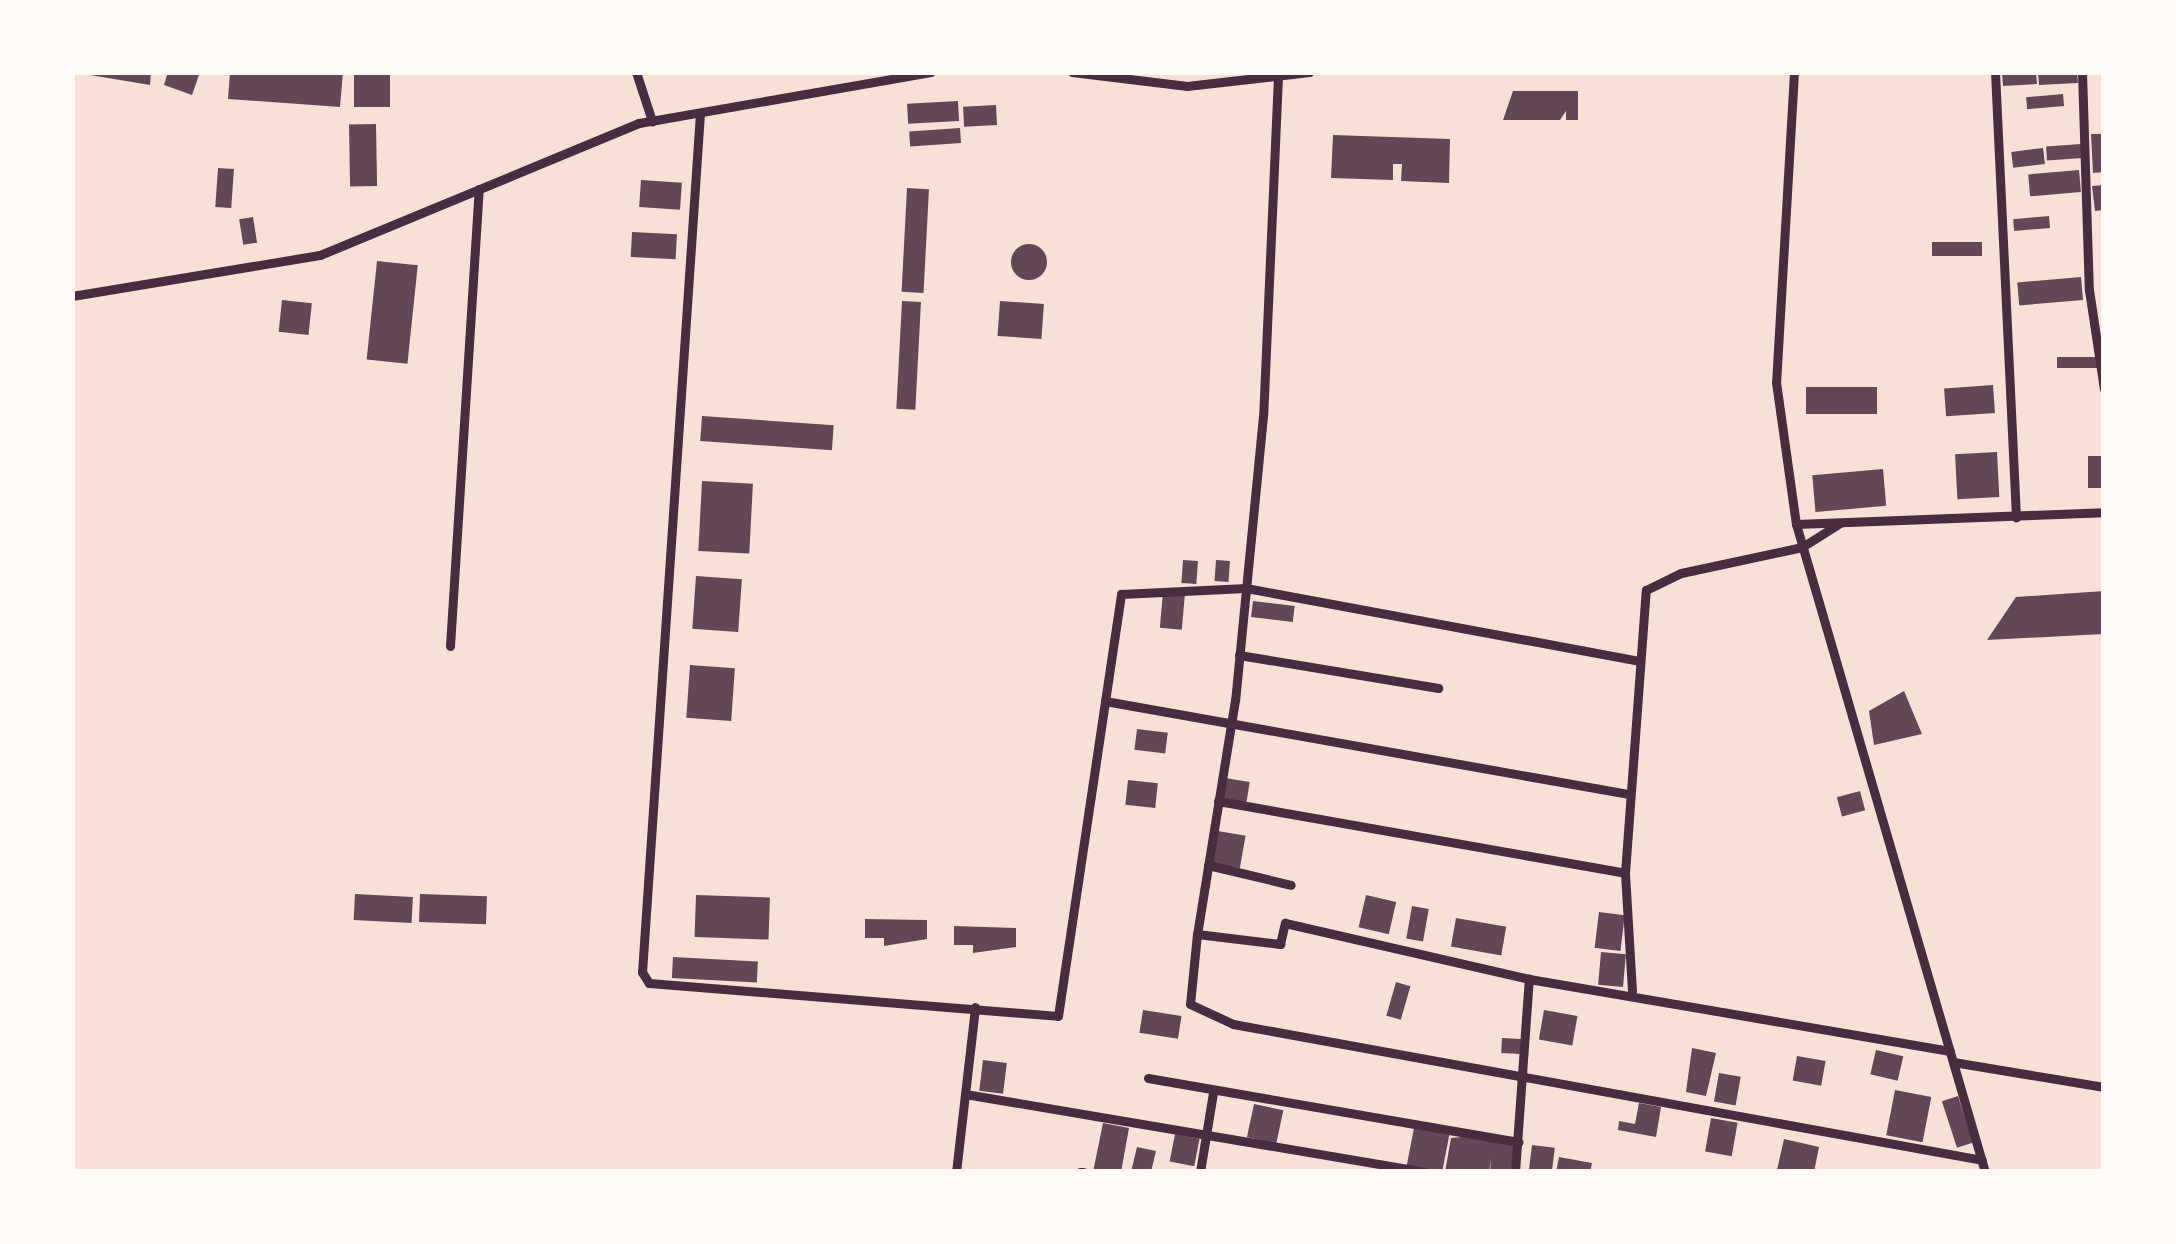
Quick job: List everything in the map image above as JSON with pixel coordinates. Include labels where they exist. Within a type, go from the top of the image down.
[{"type":"street","points":[[636,72],[652,121]]},
{"type":"street","points":[[72,296],[320,255],[652,121],[931,72]]},
{"type":"street","points":[[1072,72],[1187,86],[1310,72]]},
{"type":"street","points":[[1794,72],[1776,382],[1796,524],[1985,1172]]},
{"type":"street","points":[[1994,72],[2016,518]]},
{"type":"street","points":[[2082,72],[2089,290],[2104,389]]},
{"type":"street","points":[[1278,76],[1240,655],[1190,1004],[1233,1024],[1524,1072],[1982,1160]]},
{"type":"street","points":[[700,112],[642,972],[672,989],[976,1007],[1058,1016],[1120,594],[1246,588],[1636,660]]},
{"type":"street","points":[[450,646],[479,190]]},
{"type":"street","points":[[1796,524],[2104,512]]},
{"type":"street","points":[[1632,991],[1624,873],[1636,660],[1650,581],[1802,547],[1840,523]]},
{"type":"street","points":[[1240,655],[1438,688]]},
{"type":"street","points":[[1105,702],[1628,794]]},
{"type":"street","points":[[1218,801],[1624,873]]},
{"type":"street","points":[[1208,865],[1291,885]]},
{"type":"street","points":[[1198,934],[1280,944],[1285,922],[1530,979],[1632,991],[2104,1087]]},
{"type":"street","points":[[1515,1172],[1530,979]]},
{"type":"street","points":[[956,1172],[976,1007]]},
{"type":"street","points":[[1148,1078],[1213,1093],[1518,1142]]},
{"type":"street","points":[[1200,1172],[1213,1093]]},
{"type":"street","points":[[965,1094],[1425,1172]]},
{"type":"building","points":[[72,72],[151,72],[150,85]]},
{"type":"building","points":[[168,72],[200,72],[192,95],[164,85]]},
{"type":"building","points":[[230,72],[343,72],[340,107],[228,99]]},
{"type":"building","points":[[354,72],[390,72],[390,107],[354,107]]},
{"type":"building","points":[[2002,72],[2036,72],[2037,84],[2003,86]]},
{"type":"building","points":[[2038,72],[2077,72],[2078,83],[2039,85]]},
{"type":"building","points":[[1513,91],[1578,91],[1578,120],[1566,120],[1566,111],[1560,120],[1503,120]]},
{"type":"building","points":[[2063,94],[2064,106],[2027,109],[2026,97]]},
{"type":"building","points":[[958,101],[959,121],[908,124],[907,104]]},
{"type":"building","points":[[996,105],[997,125],[964,127],[963,107]]},
{"type":"building","points":[[349,124],[376,124],[377,186],[350,186]]},
{"type":"building","points":[[960,128],[961,143],[910,147],[909,132]]},
{"type":"building","points":[[2091,134],[2104,134],[2104,172],[2093,173]]},
{"type":"building","points":[[1333,135],[1450,139],[1449,183],[1401,181],[1402,164],[1393,164],[1393,180],[1331,178]]},
{"type":"building","points":[[2081,144],[2082,158],[2047,160],[2046,146]]},
{"type":"building","points":[[2043,148],[2045,164],[2013,168],[2011,152]]},
{"type":"building","points":[[218,168],[234,169],[231,208],[215,207]]},
{"type":"building","points":[[2079,170],[2081,192],[2030,196],[2028,174]]},
{"type":"building","points":[[641,180],[682,183],[680,210],[639,207]]},
{"type":"building","points":[[2104,185],[2104,210],[2095,211],[2092,186]]},
{"type":"building","points":[[907,188],[929,189],[924,293],[902,292]]},
{"type":"building","points":[[2049,216],[2050,228],[2014,231],[2013,219]]},
{"type":"building","points":[[253,217],[257,243],[243,245],[239,219]]},
{"type":"building","points":[[632,232],[677,234],[676,259],[631,257]]},
{"type":"building","points":[[1932,242],[1982,242],[1982,256],[1932,256]]},
{"type":"building","points":[[1029,244],[1042,249],[1047,262],[1042,275],[1029,280],[1016,275],[1011,262],[1016,249]]},
{"type":"building","points":[[377,261],[418,265],[407,364],[367,359]]},
{"type":"building","points":[[2081,277],[2083,300],[2019,305],[2017,283]]},
{"type":"building","points":[[282,300],[312,303],[308,335],[279,332]]},
{"type":"building","points":[[902,301],[921,302],[915,410],[896,409]]},
{"type":"building","points":[[1000,301],[1044,304],[1041,339],[998,336]]},
{"type":"building","points":[[2057,357],[2097,357],[2097,368],[2057,368]]},
{"type":"building","points":[[1993,385],[1995,413],[1946,416],[1944,388]]},
{"type":"building","points":[[1806,387],[1877,387],[1877,414],[1806,414]]},
{"type":"building","points":[[702,416],[834,425],[832,450],[700,441]]},
{"type":"building","points":[[1997,452],[1999,497],[1957,499],[1955,454]]},
{"type":"building","points":[[2088,456],[2104,456],[2104,488],[2088,488]]},
{"type":"building","points":[[1883,469],[1886,506],[1815,512],[1812,475]]},
{"type":"building","points":[[702,481],[753,484],[749,554],[698,551]]},
{"type":"building","points":[[1183,560],[1198,561],[1196,584],[1181,583]]},
{"type":"building","points":[[1216,560],[1230,561],[1229,582],[1215,581]]},
{"type":"building","points":[[696,576],[742,579],[738,632],[692,629]]},
{"type":"building","points":[[2104,591],[2104,634],[1987,640],[2016,597]]},
{"type":"building","points":[[1163,592],[1185,594],[1182,630],[1160,628]]},
{"type":"building","points":[[1253,601],[1295,606],[1293,622],[1251,617]]},
{"type":"building","points":[[690,665],[735,668],[731,721],[686,718]]},
{"type":"building","points":[[1904,691],[1922,734],[1874,745],[1869,711]]},
{"type":"building","points":[[1137,729],[1168,733],[1165,754],[1134,750]]},
{"type":"building","points":[[1225,778],[1250,782],[1246,805],[1221,801]]},
{"type":"building","points":[[1128,780],[1158,783],[1155,808],[1125,805]]},
{"type":"building","points":[[1860,791],[1865,810],[1842,817],[1837,797]]},
{"type":"building","points":[[1218,831],[1246,836],[1240,868],[1212,863]]},
{"type":"building","points":[[355,894],[413,897],[412,923],[354,920]]},
{"type":"building","points":[[420,894],[487,896],[486,924],[419,922]]},
{"type":"building","points":[[696,895],[770,898],[768,940],[695,937]]},
{"type":"building","points":[[1366,895],[1396,902],[1389,934],[1359,927]]},
{"type":"building","points":[[1412,906],[1429,909],[1423,941],[1406,938]]},
{"type":"building","points":[[1599,912],[1625,915],[1620,951],[1595,948]]},
{"type":"building","points":[[1456,918],[1506,927],[1501,955],[1451,947]]},
{"type":"building","points":[[865,919],[927,920],[927,939],[884,946],[884,938],[865,938]]},
{"type":"building","points":[[954,926],[1016,928],[1016,947],[973,953],[973,945],[954,945]]},
{"type":"building","points":[[1601,952],[1626,954],[1623,987],[1598,985]]},
{"type":"building","points":[[673,957],[758,961],[757,982],[672,978]]},
{"type":"building","points":[[1396,982],[1410,986],[1401,1020],[1386,1016]]},
{"type":"building","points":[[1143,1010],[1182,1016],[1178,1039],[1139,1033]]},
{"type":"building","points":[[1544,1010],[1577,1016],[1572,1045],[1539,1040]]},
{"type":"building","points":[[1502,1038],[1521,1039],[1520,1054],[1501,1053]]},
{"type":"building","points":[[1692,1048],[1716,1053],[1706,1096],[1686,1092]]},
{"type":"building","points":[[1876,1050],[1903,1056],[1898,1081],[1870,1074]]},
{"type":"building","points":[[1797,1056],[1826,1061],[1821,1086],[1793,1081]]},
{"type":"building","points":[[983,1060],[1007,1063],[1003,1094],[979,1091]]},
{"type":"building","points":[[1719,1073],[1741,1077],[1736,1105],[1714,1102]]},
{"type":"building","points":[[1895,1090],[1931,1097],[1923,1142],[1886,1135]]},
{"type":"building","points":[[1958,1096],[1973,1143],[1957,1148],[1942,1101]]},
{"type":"building","points":[[1639,1103],[1661,1107],[1656,1137],[1618,1130],[1619,1121],[1635,1124]]},
{"type":"building","points":[[1254,1104],[1283,1110],[1276,1143],[1247,1137]]},
{"type":"building","points":[[1711,1118],[1738,1123],[1732,1156],[1705,1151]]},
{"type":"building","points":[[1103,1123],[1129,1128],[1121,1172],[1093,1172]]},
{"type":"building","points":[[1414,1128],[1449,1135],[1442,1172],[1407,1165]]},
{"type":"building","points":[[1175,1134],[1200,1139],[1194,1166],[1170,1161]]},
{"type":"building","points":[[1472,1136],[1515,1146],[1511,1172],[1490,1172],[1491,1159],[1489,1172],[1445,1172],[1451,1138]]},
{"type":"building","points":[[1784,1139],[1819,1147],[1814,1172],[1777,1170]]},
{"type":"building","points":[[1532,1145],[1555,1148],[1552,1172],[1529,1172]]},
{"type":"building","points":[[1137,1147],[1156,1151],[1151,1172],[1131,1172]]},
{"type":"building","points":[[1559,1157],[1592,1163],[1590,1172],[1556,1172]]}]
